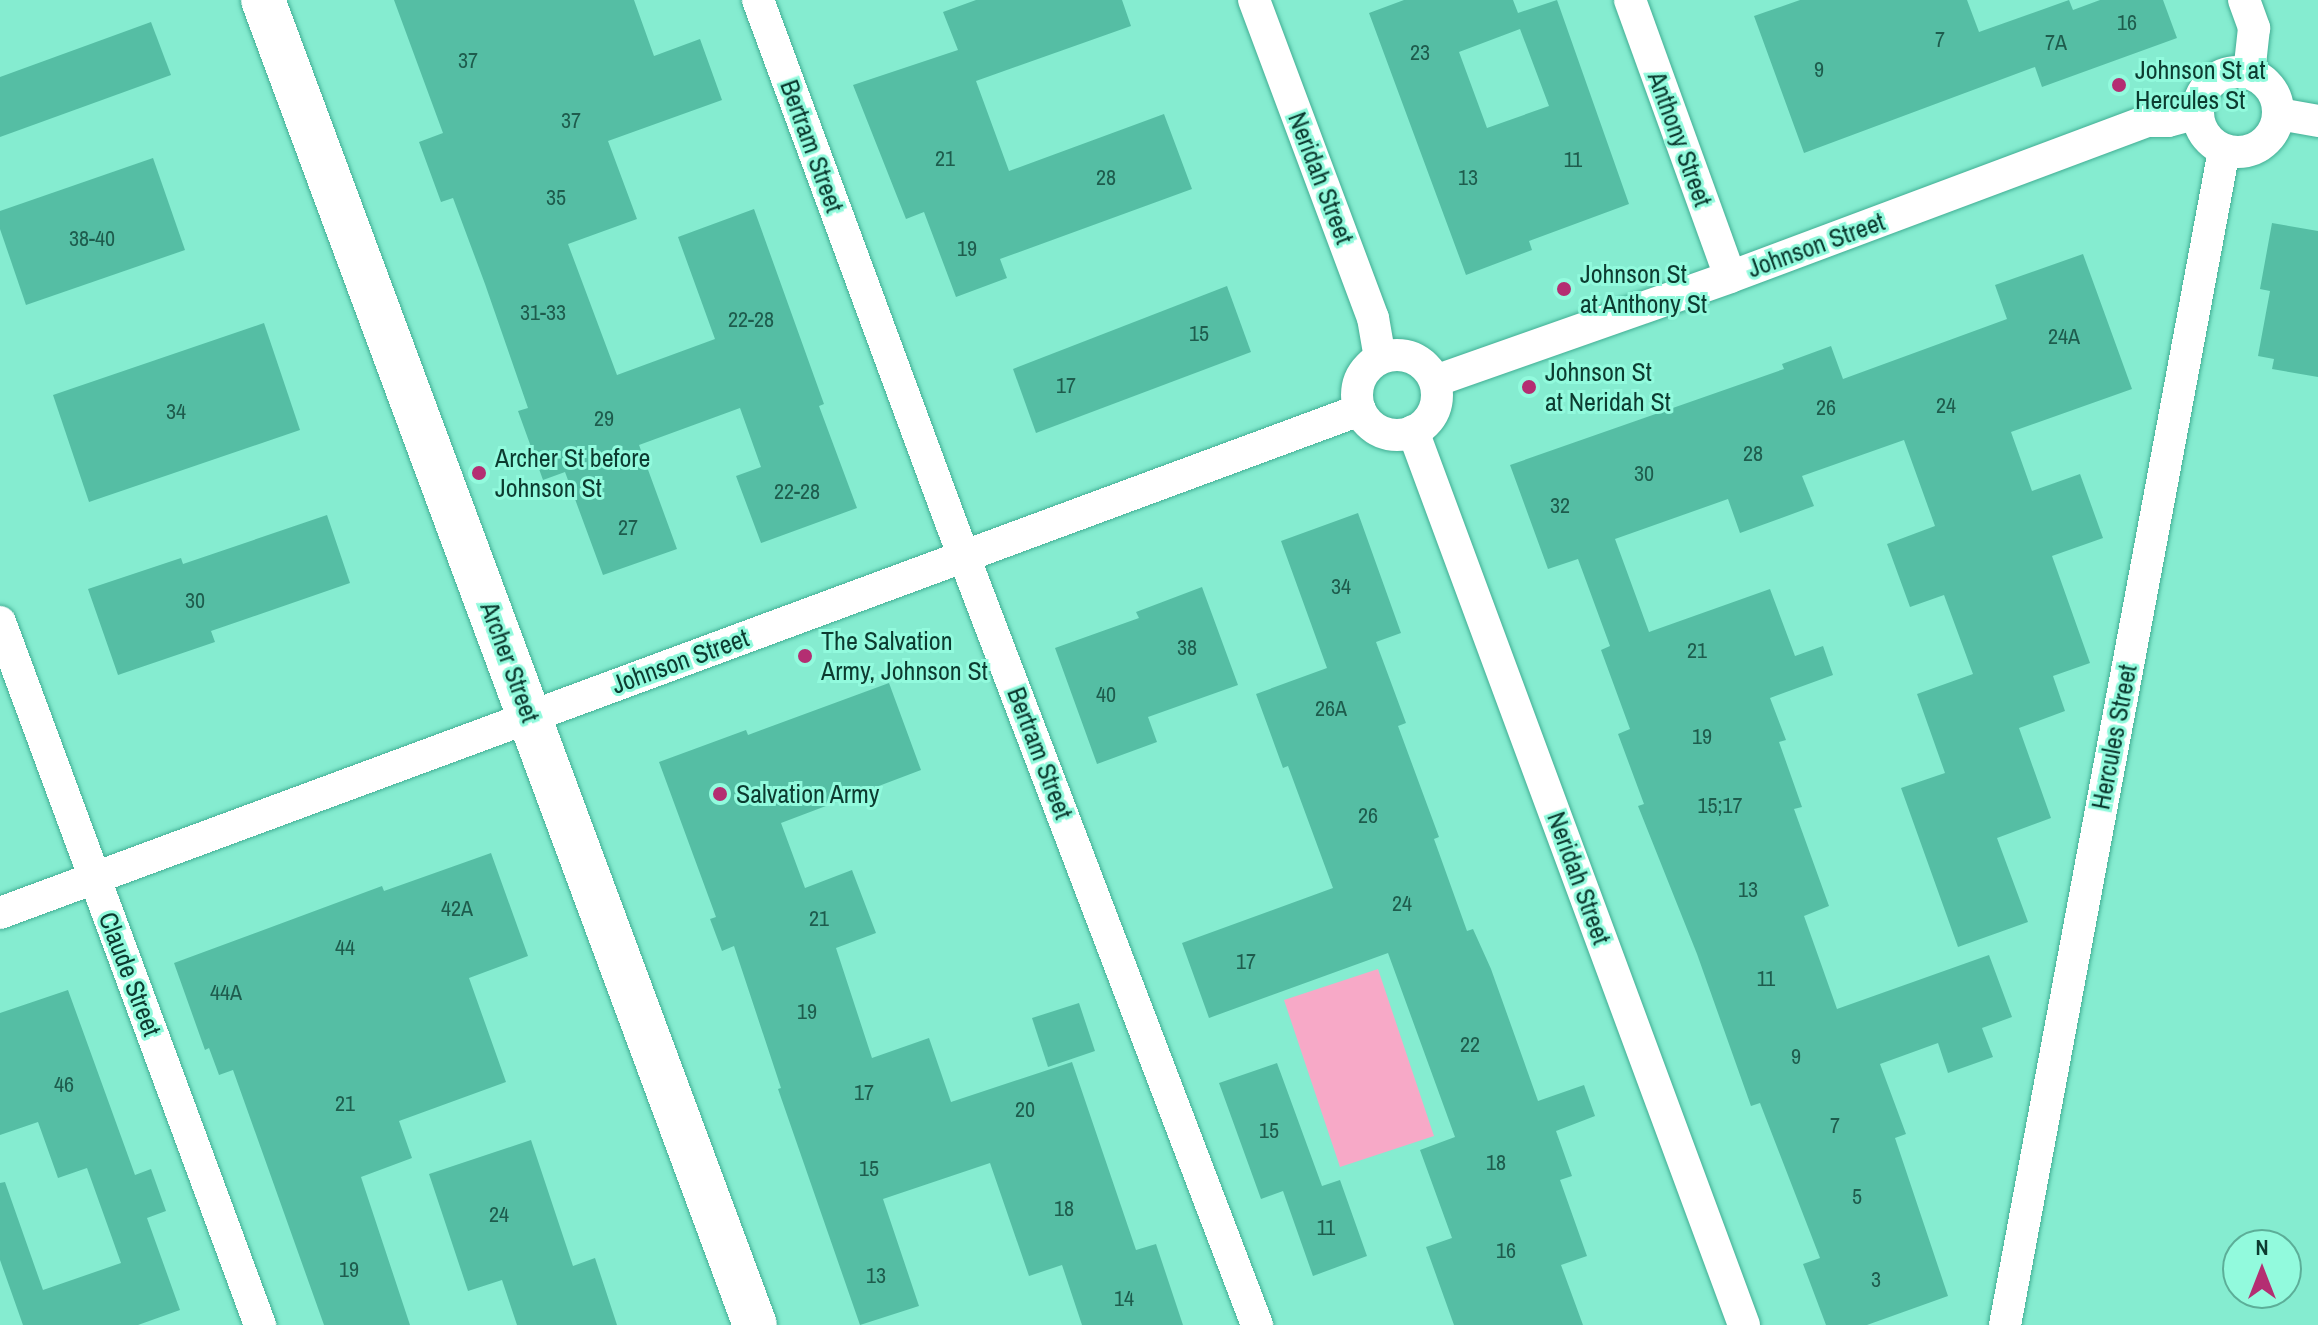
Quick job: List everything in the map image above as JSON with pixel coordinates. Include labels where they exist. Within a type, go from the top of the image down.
[{"type":"main road","name":"Archer Street","points":[[263,0],[755,1325]]},
{"type":"street","name":"Bertram Street","points":[[758,0],[965,557],[1257,1325]]},
{"type":"street","name":"Neridah Street","points":[[1254,0],[1373,318],[1380,358]]},
{"type":"street","name":"Anthony Street","points":[[1630,0],[1730,277]]},
{"type":"street","points":[[2244,0],[2254,28],[2249,73]]},
{"type":"street","points":[[2234,71],[2249,73],[2265,82],[2275,96],[2279,114],[2273,132],[2260,146],[2242,152],[2224,150],[2205,135],[2197,113],[2200,97],[2220,75],[2234,71]]},
{"type":"street","name":"Johnson Street","points":[[1435,381],[1730,277],[2148,121],[2168,121],[2197,113]]},
{"type":"street","points":[[2279,114],[2318,121]]},
{"type":"street","name":"Hercules Street","points":[[2005,1325],[2224,150]]},
{"type":"street","points":[[1393,354],[1419,360],[1435,381],[1436,404],[1424,425],[1413,431],[1389,434],[1377,429],[1360,410],[1358,386],[1370,365],[1380,358],[1393,354]]},
{"type":"street","name":"Johnson Street","points":[[0,913],[1360,410]]},
{"type":"street","name":"Neridah Street","points":[[1413,431],[1744,1325]]},
{"type":"street","name":"Claude Street","points":[[0,622],[260,1325]]},
{"type":"shaded area","points":[[1378,969],[1434,1136],[1340,1167],[1284,1000]]},
{"type":"building","points":[[394,0],[634,0],[654,56],[700,39],[722,100],[608,141],[637,219],[568,244],[617,375],[715,339],[678,237],[754,209],[824,404],[819,406],[857,508],[761,543],[736,476],[761,467],[740,408],[639,445],[677,549],[603,575],[565,472],[543,480],[518,411],[528,408],[485,284],[453,198],[441,202],[419,142],[443,133]]},
{"type":"building","points":[[976,0],[1122,0],[1131,26],[976,81],[1009,171],[1164,114],[1192,189],[1000,259],[1007,278],[956,297],[924,212],[906,219],[853,85],[958,50],[943,12]]},
{"type":"building","points":[[1404,0],[1513,0],[1518,13],[1557,0],[1629,204],[1529,241],[1532,250],[1466,275],[1369,13]],"holes":[[[1520,29],[1549,106],[1487,128],[1459,52]]]},
{"type":"building","points":[[1800,0],[1967,0],[1979,32],[2069,0],[2073,10],[2100,0],[2163,0],[2177,38],[2042,87],[2035,67],[1804,153],[1754,16]]},
{"type":"building","points":[[151,22],[171,75],[0,137],[0,77]]},
{"type":"building","points":[[153,158],[185,250],[26,305],[0,229],[0,211]]},
{"type":"building","points":[[2272,223],[2318,231],[2318,377],[2272,369],[2274,359],[2258,356],[2270,291],[2260,289]]},
{"type":"building","points":[[2083,254],[2132,389],[2011,432],[2032,491],[2080,474],[2103,538],[2052,556],[2090,663],[2053,676],[2065,711],[2019,728],[2051,818],[1997,838],[2028,922],[1958,947],[1901,788],[1945,773],[1917,694],[1973,674],[1944,595],[1910,607],[1887,544],[1935,526],[1904,440],[1802,476],[1814,506],[1740,533],[1728,499],[1615,539],[1649,632],[1770,589],[1795,656],[1823,646],[1833,675],[1770,698],[1786,740],[1779,742],[1802,807],[1794,809],[1829,906],[1804,916],[1837,1009],[1989,955],[2012,1017],[1982,1028],[1993,1057],[1948,1073],[1938,1043],[1880,1064],[1906,1134],[1895,1138],[1948,1296],[1867,1325],[1826,1325],[1803,1264],[1820,1258],[1760,1103],[1751,1106],[1697,954],[1638,806],[1644,804],[1618,734],[1630,729],[1601,650],[1610,646],[1578,559],[1548,569],[1510,465],[1784,369],[1782,364],[1831,346],[1843,379],[2007,319],[1995,285]]},
{"type":"building","points":[[1227,286],[1251,352],[1036,433],[1013,369]]},
{"type":"building","points":[[264,323],[300,430],[89,502],[53,395]]},
{"type":"building","points":[[1358,513],[1401,633],[1376,642],[1406,723],[1398,726],[1439,837],[1434,839],[1467,931],[1473,929],[1491,969],[1538,1101],[1584,1085],[1595,1116],[1556,1131],[1572,1176],[1560,1180],[1587,1256],[1561,1265],[1583,1325],[1454,1325],[1426,1247],[1452,1238],[1420,1150],[1455,1137],[1388,953],[1209,1018],[1182,943],[1333,888],[1288,766],[1283,768],[1256,694],[1327,668],[1281,541]]},
{"type":"building","points":[[327,515],[350,583],[211,631],[215,642],[118,675],[88,589],[181,558],[183,564]]},
{"type":"building","points":[[1202,587],[1238,685],[1148,717],[1157,742],[1097,764],[1055,648],[1139,618],[1136,612]]},
{"type":"building","points":[[889,683],[921,770],[781,823],[805,888],[852,870],[876,933],[836,948],[872,1058],[929,1038],[951,1102],[1072,1062],[1136,1250],[1156,1244],[1183,1325],[1082,1325],[1062,1265],[1029,1276],[990,1163],[883,1199],[919,1306],[860,1325],[778,1089],[781,1088],[734,946],[722,951],[710,919],[716,917],[659,762],[746,730],[748,735]]},
{"type":"building","points":[[491,853],[528,956],[469,978],[506,1082],[399,1121],[412,1158],[361,1177],[410,1325],[324,1325],[233,1070],[219,1075],[209,1048],[205,1050],[174,963],[382,886],[384,891]]},
{"type":"building","points":[[68,990],[135,1175],[151,1169],[166,1211],[147,1218],[180,1310],[138,1325],[23,1325],[0,1260],[0,1183],[5,1182],[43,1290],[121,1263],[87,1168],[58,1178],[38,1122],[0,1135],[0,1013]]},
{"type":"building","points":[[1079,1003],[1095,1051],[1048,1067],[1032,1018]]},
{"type":"building","points":[[1277,1063],[1322,1186],[1340,1180],[1367,1256],[1313,1276],[1283,1191],[1261,1199],[1219,1083]]},
{"type":"building","points":[[531,1140],[573,1266],[595,1258],[617,1325],[517,1325],[502,1280],[468,1291],[429,1174]]},
{"type":"place","name":"Johnson St at Hercules St","points":[[2119,85]]},
{"type":"place","name":"Johnson St at Anthony St","points":[[1564,289]]},
{"type":"place","name":"Johnson St at Neridah St","points":[[1529,387]]},
{"type":"place","name":"Archer St before Johnson St","points":[[479,473]]},
{"type":"place","name":"The Salvation Army, Johnson St","points":[[805,656]]},
{"type":"place","name":"Salvation Army","points":[[720,794]]}]
